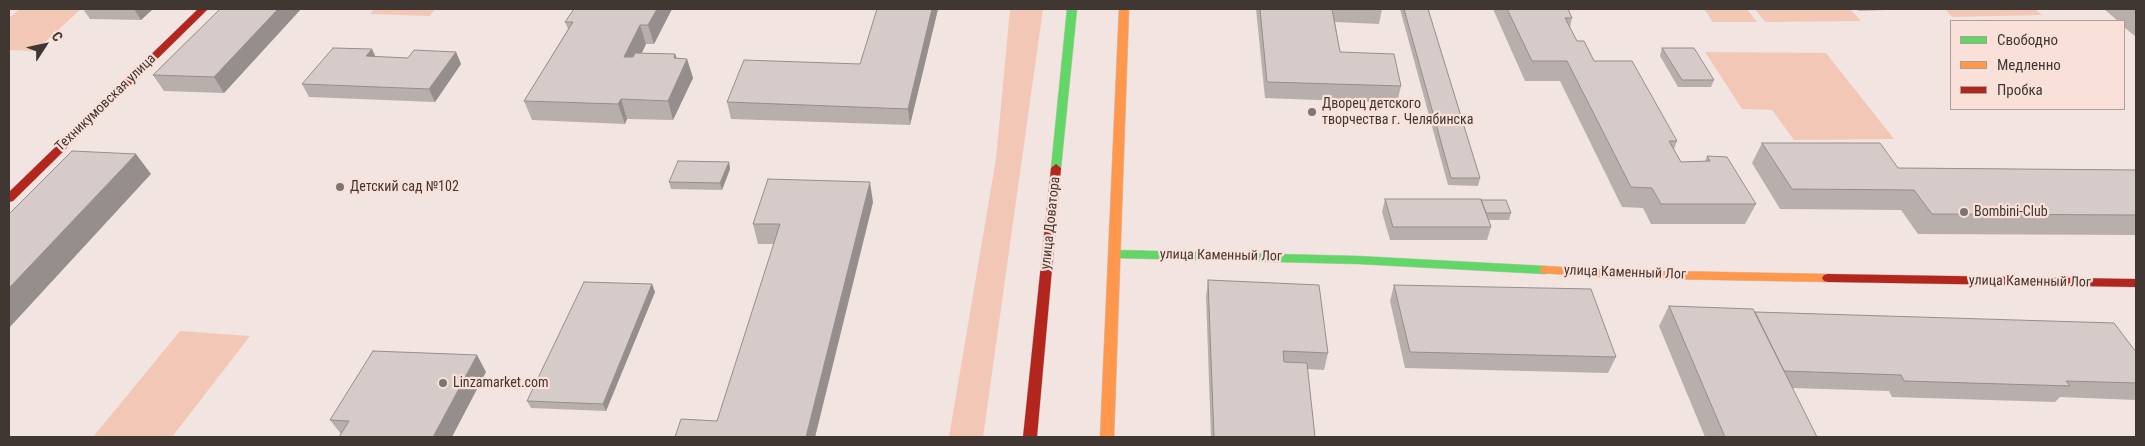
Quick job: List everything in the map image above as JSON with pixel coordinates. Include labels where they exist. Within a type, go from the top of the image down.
[{"type":"street","name":"Техникумовская улица","points":[[9,198],[203,9]]},
{"type":"street","name":"улица Доватора","points":[[1030,437],[1072,9]]},
{"type":"street","points":[[1107,437],[1124,9]]},
{"type":"street","name":"улица Каменный Лог","points":[[1115,254],[1358,260],[1611,274],[2136,284]]},
{"type":"shaded area","points":[[20,9],[81,9],[35,51],[9,50],[9,18]]},
{"type":"shaded area","points":[[374,9],[436,9],[429,16],[370,14]]},
{"type":"shaded area","points":[[1010,9],[1043,9],[983,437],[949,437],[996,159]]},
{"type":"shaded area","points":[[1704,9],[1747,9],[1757,22],[1713,22]]},
{"type":"shaded area","points":[[1755,9],[1850,9],[1861,21],[1765,22]]},
{"type":"shaded area","points":[[1945,9],[2035,9],[2042,15],[1952,17]]},
{"type":"shaded area","points":[[1705,52],[1826,53],[1894,139],[1794,140],[1772,110],[1742,109]]},
{"type":"shaded area","points":[[180,331],[250,336],[172,437],[93,437]]},
{"type":"building","points":[[220,9],[278,9],[214,77],[153,75]]},
{"type":"building","points":[[574,9],[657,9],[648,25],[640,25],[624,57],[633,57],[635,53],[675,54],[674,58],[687,59],[668,101],[621,99],[618,104],[524,101],[573,22],[565,22]]},
{"type":"building","points":[[877,9],[932,9],[908,109],[727,102],[744,60],[860,64]]},
{"type":"building","points":[[1260,9],[1332,9],[1340,52],[1394,54],[1401,86],[1267,82]]},
{"type":"building","points":[[1404,9],[1428,9],[1480,178],[1451,178]]},
{"type":"building","points":[[1507,9],[1568,9],[1572,18],[1565,18],[1577,41],[1584,41],[1594,61],[1632,61],[1677,141],[1669,141],[1681,162],[1710,161],[1707,156],[1727,157],[1756,204],[1661,204],[1652,188],[1631,187],[1567,61],[1532,61]]},
{"type":"building","points":[[333,48],[372,49],[366,56],[408,58],[414,50],[456,52],[429,89],[302,84]]},
{"type":"building","points":[[1662,48],[1694,48],[1714,80],[1682,80]]},
{"type":"building","points":[[1762,143],[1880,143],[1898,168],[2136,170],[2136,215],[1932,214],[1914,190],[1792,189]]},
{"type":"building","points":[[72,151],[136,154],[9,288],[9,214]]},
{"type":"building","points":[[678,161],[729,162],[720,183],[669,182]]},
{"type":"building","points":[[768,179],[870,182],[806,437],[675,437],[681,419],[717,421],[780,224],[753,224]]},
{"type":"building","points":[[1385,199],[1481,199],[1491,227],[1393,227]]},
{"type":"building","points":[[1481,200],[1506,200],[1511,213],[1486,213]]},
{"type":"building","points":[[1208,280],[1319,285],[1328,353],[1283,351],[1284,362],[1307,363],[1315,437],[1214,437]]},
{"type":"building","points":[[584,282],[652,284],[603,404],[527,401]]},
{"type":"building","points":[[1394,285],[1591,289],[1616,357],[1410,352]]},
{"type":"building","points":[[1669,306],[1753,309],[1817,437],[1725,437]]},
{"type":"building","points":[[1755,312],[2114,323],[2136,352],[2136,383],[2066,381],[2070,386],[1904,381],[1901,375],[1784,371]]},
{"type":"building","points":[[373,351],[477,355],[433,437],[339,437],[349,421],[330,420]]},
{"type":"traffic: fast","points":[[1056,168],[1072,9]]},
{"type":"traffic: fast","points":[[1115,254],[1358,260],[1545,270]]},
{"type":"traffic: slow","points":[[1107,437],[1124,9]]},
{"type":"traffic: slow","points":[[1545,270],[1611,274],[1828,278]]},
{"type":"traffic: jam","points":[[9,198],[203,9]]},
{"type":"traffic: jam","points":[[1030,437],[1056,168]]},
{"type":"traffic: jam","points":[[1828,278],[2136,283]]},
{"type":"place","name":"Дворец детского творчества г. Челябинска","points":[[1312,112]]},
{"type":"place","name":"Детский сад №102","points":[[340,187]]},
{"type":"place","name":"Bombini-Club","points":[[1964,212]]},
{"type":"place","name":"Linzamarket.com","points":[[443,383]]}]
